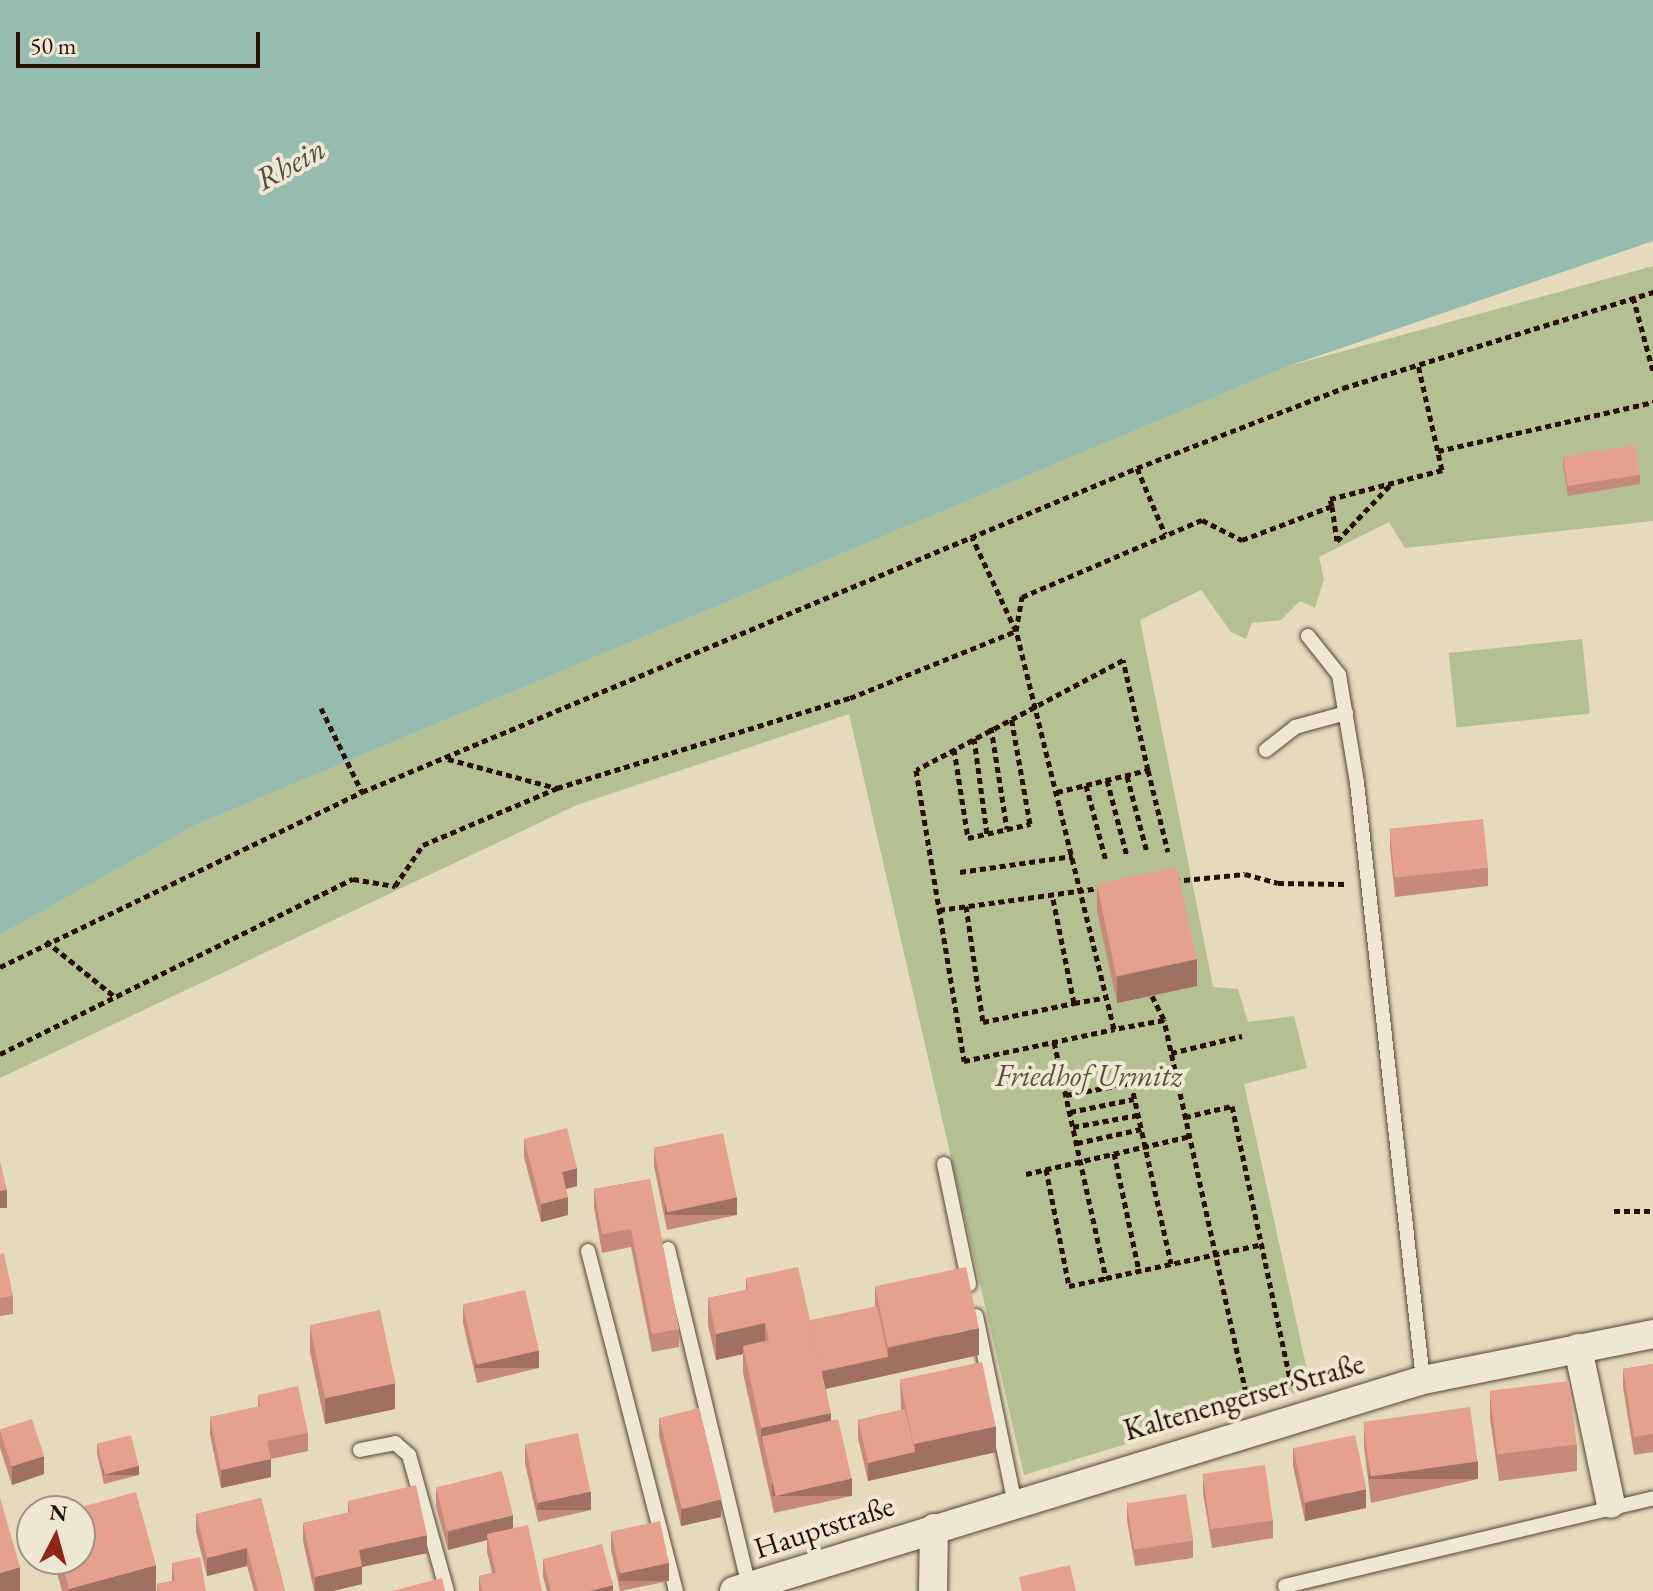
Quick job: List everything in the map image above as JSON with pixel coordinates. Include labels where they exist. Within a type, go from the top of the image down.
[{"type":"street","name":"Kaltenengerser Straße","points":[[934,1528],[1014,1500],[1423,1380],[1653,1334]]},
{"type":"street","points":[[1578,1348],[1611,1504]]},
{"type":"street","name":"Hauptstraße","points":[[741,1589],[934,1528]]},
{"type":"street","points":[[933,1591],[934,1528]]},
{"type":"lane","points":[[1308,636],[1339,675],[1346,713],[1423,1380]]},
{"type":"lane","points":[[1266,750],[1295,727],[1346,713]]},
{"type":"lane","points":[[944,1164],[1014,1500]]},
{"type":"lane","points":[[668,1249],[741,1589]]},
{"type":"lane","points":[[588,1251],[676,1591]]},
{"type":"lane","points":[[360,1450],[395,1443],[409,1455],[447,1591]]},
{"type":"lane","points":[[1285,1586],[1611,1504],[1653,1498]]},
{"type":"path","points":[[0,967],[46,941],[362,792],[1137,468],[1418,364],[1653,292]]},
{"type":"path","points":[[1633,297],[1653,368]]},
{"type":"path","points":[[1392,482],[1337,541],[1330,499],[1392,482],[1442,470],[1418,364]]},
{"type":"path","points":[[1438,451],[1653,402]]},
{"type":"path","points":[[1137,468],[1165,534]]},
{"type":"path","points":[[1016,631],[1022,597],[1165,534],[1202,520],[1242,540],[1332,506]]},
{"type":"path","points":[[972,537],[1016,631],[1036,702],[1114,1029]]},
{"type":"path","points":[[0,1054],[353,879],[395,886],[423,845],[557,788],[850,698],[1016,631]]},
{"type":"path","points":[[1164,1020],[964,1061],[916,770],[1036,702],[1123,660],[1168,852]]},
{"type":"path","points":[[321,708],[362,792]]},
{"type":"path","points":[[954,749],[968,838],[1030,824],[1011,716]]},
{"type":"path","points":[[991,727],[1007,829]]},
{"type":"path","points":[[974,738],[987,834]]},
{"type":"path","points":[[447,758],[557,788]]},
{"type":"path","points":[[1057,792],[1148,770]]},
{"type":"path","points":[[1127,775],[1147,852]]},
{"type":"path","points":[[1107,780],[1127,856]]},
{"type":"path","points":[[1086,785],[1106,861]]},
{"type":"path","points":[[960,872],[1073,856]]},
{"type":"path","points":[[1158,882],[1245,874],[1278,883],[1368,884]]},
{"type":"path","points":[[939,910],[1112,887]]},
{"type":"path","points":[[1052,894],[1074,1003]]},
{"type":"path","points":[[966,906],[983,1022],[1107,997]]},
{"type":"path","points":[[46,941],[114,996]]},
{"type":"path","points":[[1152,996],[1164,1020],[1248,1404],[1259,1397]]},
{"type":"path","points":[[1171,1053],[1242,1036]]},
{"type":"path","points":[[1054,1042],[1106,1278]]},
{"type":"path","points":[[1066,1095],[1131,1083],[1171,1264]]},
{"type":"path","points":[[1070,1112],[1134,1099]]},
{"type":"path","points":[[1185,1117],[1232,1106],[1295,1387],[1283,1391]]},
{"type":"path","points":[[1073,1127],[1138,1115]]},
{"type":"path","points":[[1077,1143],[1142,1129]]},
{"type":"path","points":[[1026,1174],[1190,1136]]},
{"type":"path","points":[[1114,1153],[1139,1271]]},
{"type":"path","points":[[1046,1169],[1069,1286],[1263,1244]]},
{"type":"path","points":[[1614,1211],[1653,1211]]},
{"type":"green space","name":"Friedhof Urmitz","points":[[1653,266],[1653,521],[1405,548],[1389,522],[1319,557],[1324,579],[1315,608],[1300,601],[1281,620],[1252,623],[1246,639],[1231,632],[1201,590],[1140,620],[1213,987],[1238,989],[1248,1022],[1294,1016],[1307,1068],[1244,1084],[1311,1388],[1024,1475],[849,714],[577,805],[0,1078],[0,935],[198,824],[1289,366]]},
{"type":"green space","points":[[1582,639],[1590,714],[1457,728],[1449,653]]},
{"type":"water","name":"Rhein","points":[[0,0],[1653,0],[1653,241],[1289,366],[198,824],[0,935]]},
{"type":"building","points":[[1635,445],[1640,475],[1568,486],[1563,456]]},
{"type":"building","points":[[1483,819],[1488,868],[1395,878],[1390,829]]},
{"type":"building","points":[[1177,867],[1197,959],[1116,976],[1097,884]]},
{"type":"building","points":[[567,1128],[577,1168],[562,1172],[568,1197],[541,1204],[524,1139]]},
{"type":"building","points":[[723,1133],[737,1198],[667,1212],[654,1148]]},
{"type":"building","points":[[0,1161],[7,1190],[0,1191]]},
{"type":"building","points":[[650,1179],[679,1329],[652,1334],[631,1229],[602,1234],[594,1189]]},
{"type":"building","points":[[4,1253],[13,1296],[0,1298],[0,1254]]},
{"type":"building","points":[[798,1267],[831,1413],[761,1428],[743,1346],[769,1340],[765,1323],[716,1334],[708,1298],[748,1290],[746,1278]]},
{"type":"building","points":[[966,1267],[979,1328],[888,1347],[875,1286]]},
{"type":"building","points":[[525,1290],[539,1350],[477,1365],[463,1304]]},
{"type":"building","points":[[877,1306],[888,1357],[820,1371],[810,1320]]},
{"type":"building","points":[[380,1310],[396,1383],[325,1398],[310,1325]]},
{"type":"building","points":[[982,1362],[996,1427],[914,1444],[900,1379]]},
{"type":"building","points":[[1653,1364],[1653,1434],[1634,1437],[1623,1369]]},
{"type":"building","points":[[1569,1381],[1577,1445],[1497,1454],[1490,1391]]},
{"type":"building","points":[[298,1386],[308,1433],[267,1441],[271,1459],[221,1470],[210,1417],[260,1406],[258,1395]]},
{"type":"building","points":[[1470,1407],[1478,1461],[1371,1476],[1363,1422]]},
{"type":"building","points":[[699,1408],[722,1499],[682,1509],[659,1418]]},
{"type":"building","points":[[905,1409],[915,1452],[868,1463],[858,1420]]},
{"type":"building","points":[[32,1419],[44,1456],[12,1467],[0,1429]]},
{"type":"building","points":[[838,1419],[852,1478],[776,1496],[762,1437]]},
{"type":"building","points":[[578,1433],[590,1492],[538,1503],[525,1444]]},
{"type":"building","points":[[131,1435],[139,1466],[105,1475],[97,1443]]},
{"type":"building","points":[[1355,1435],[1366,1489],[1305,1502],[1293,1448]]},
{"type":"building","points":[[1265,1465],[1273,1520],[1210,1529],[1203,1474]]},
{"type":"building","points":[[502,1471],[513,1515],[447,1531],[436,1487]]},
{"type":"building","points":[[416,1485],[427,1535],[359,1550],[362,1566],[315,1577],[303,1523],[350,1512],[348,1501]]},
{"type":"building","points":[[136,1492],[156,1565],[69,1589],[65,1575],[96,1575],[96,1503]]},
{"type":"building","points":[[1186,1494],[1193,1540],[1134,1550],[1127,1503]]},
{"type":"building","points":[[0,1497],[16,1553],[16,1568],[0,1573]]},
{"type":"building","points":[[261,1498],[285,1591],[258,1591],[247,1548],[207,1558],[196,1514]]},
{"type":"building","points":[[660,1521],[669,1563],[620,1573],[611,1531]]},
{"type":"building","points":[[528,1525],[542,1591],[482,1591],[479,1576],[496,1573],[487,1534]]},
{"type":"building","points":[[602,1544],[613,1585],[590,1591],[551,1591],[543,1559]]},
{"type":"building","points":[[200,1557],[206,1591],[159,1591],[157,1584],[175,1581],[172,1563]]},
{"type":"building","points":[[1070,1565],[1076,1591],[1022,1591],[1019,1577]]},
{"type":"building","points":[[442,1578],[445,1591],[392,1591]]}]
